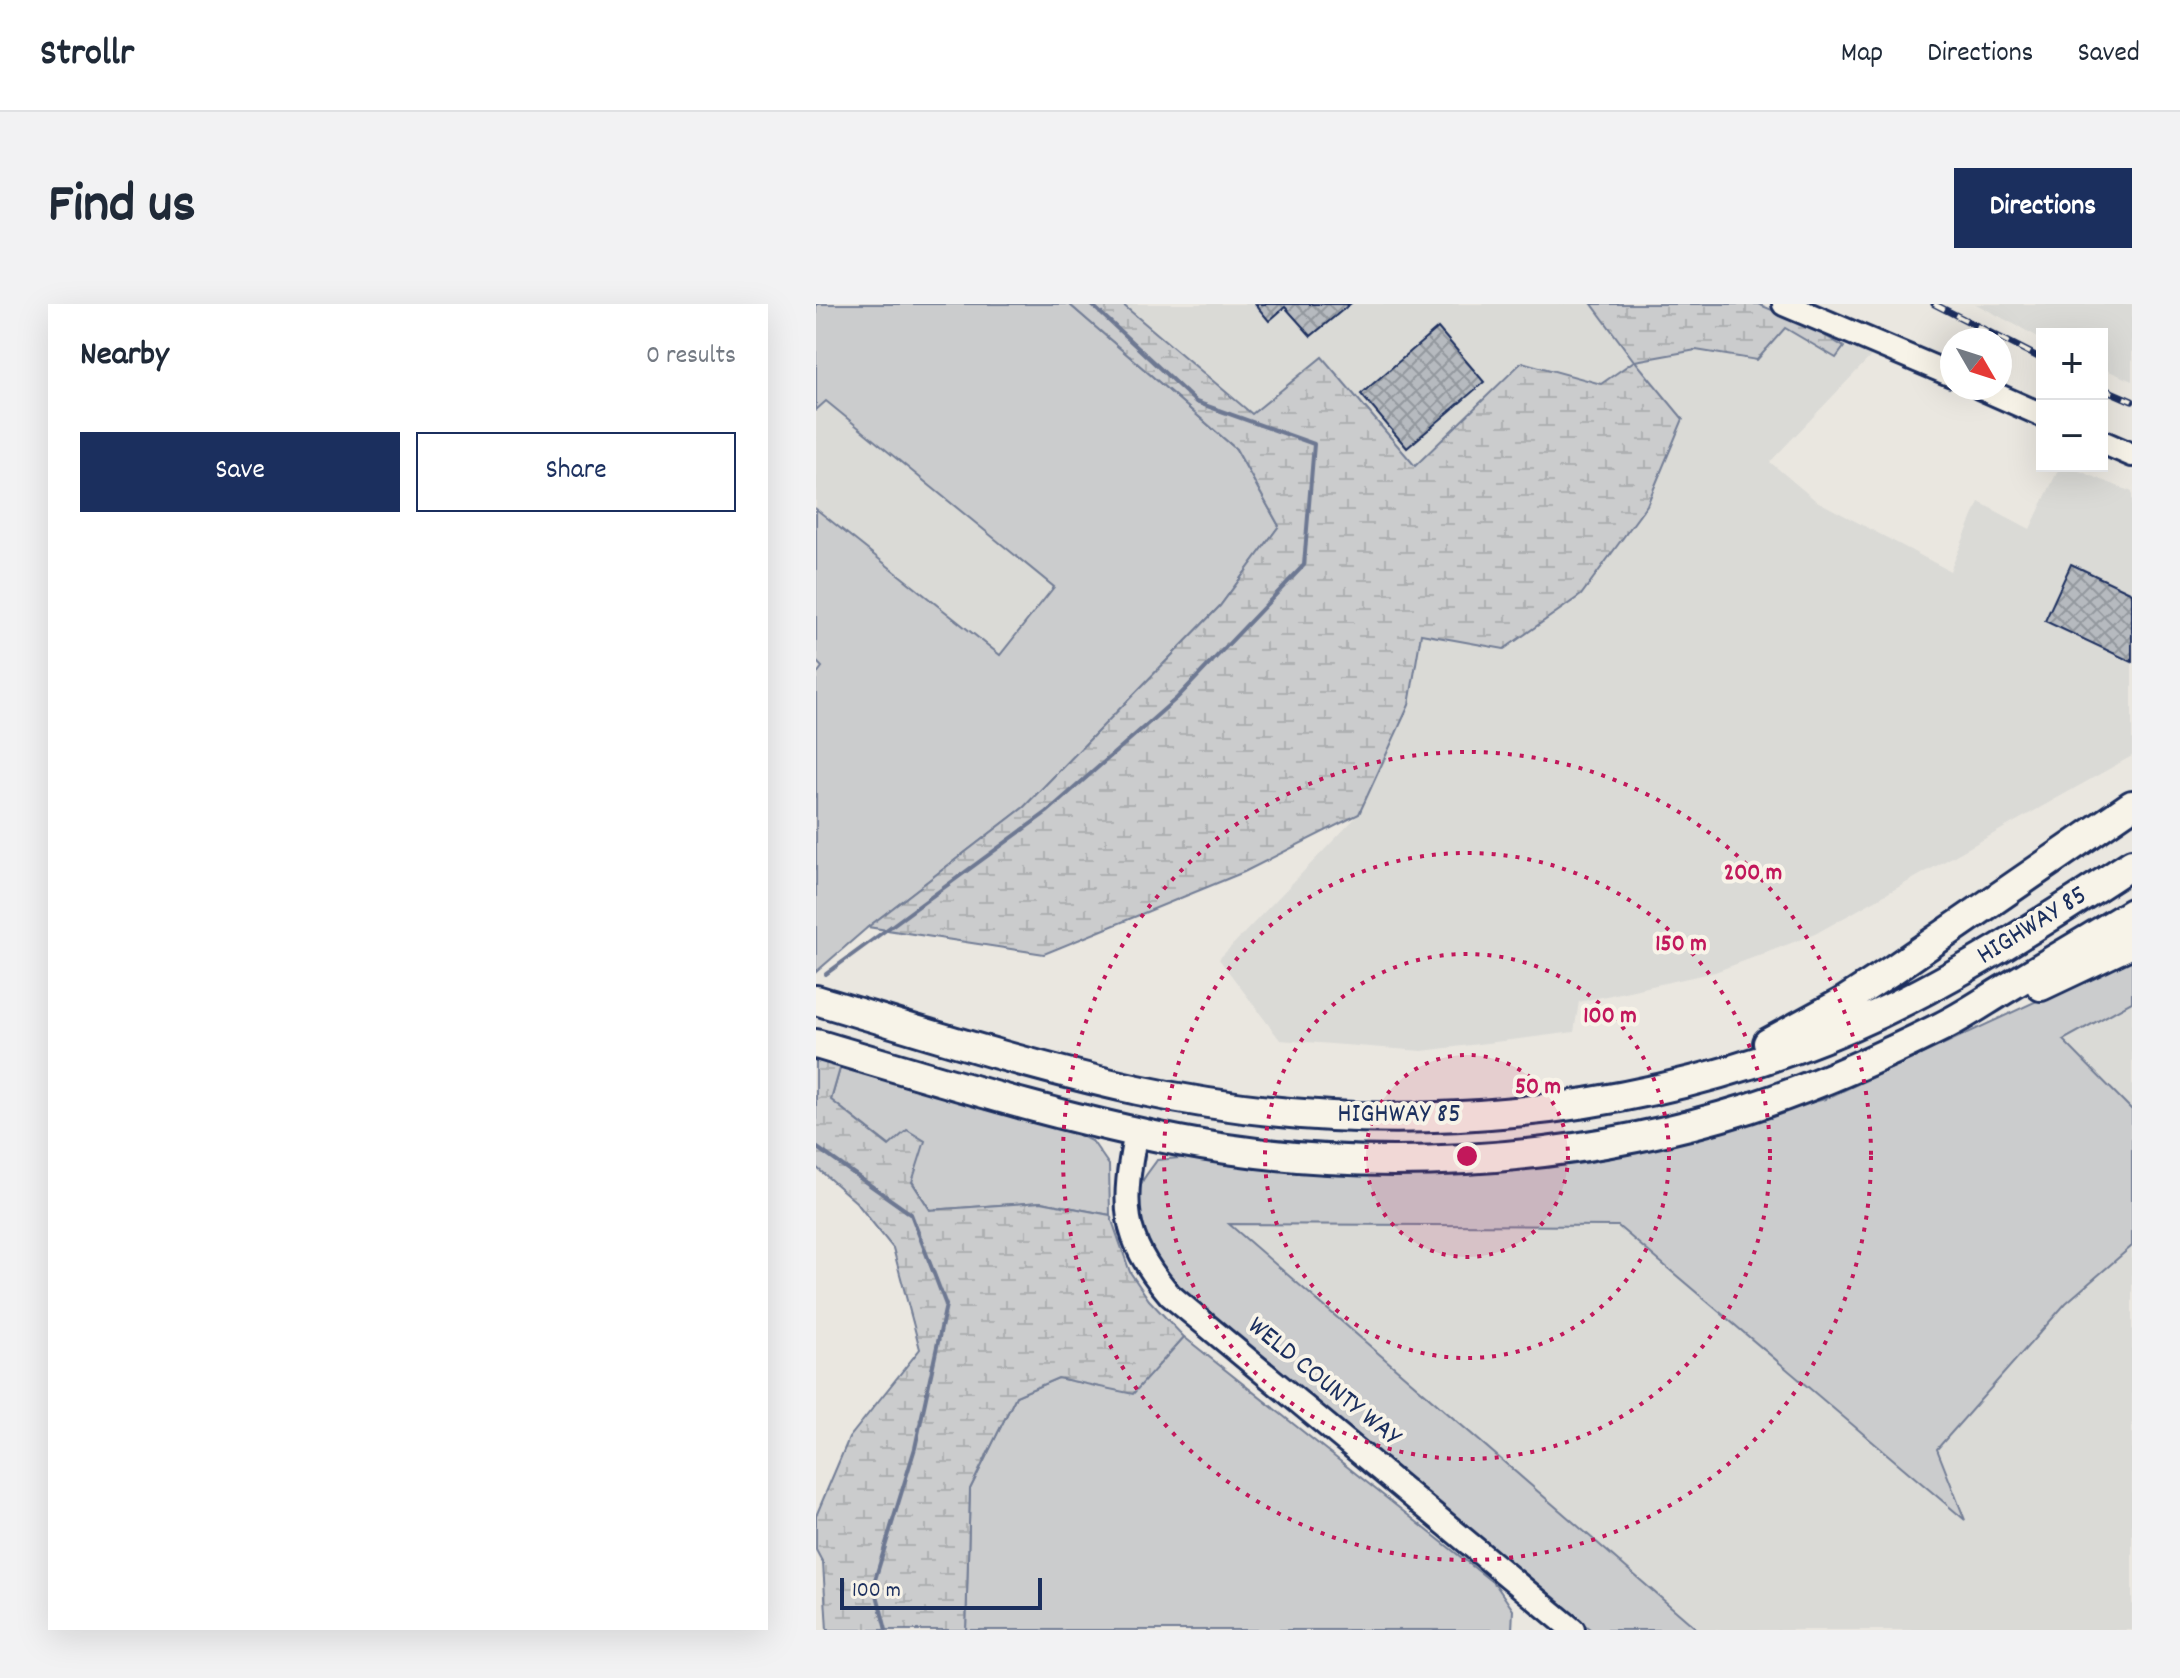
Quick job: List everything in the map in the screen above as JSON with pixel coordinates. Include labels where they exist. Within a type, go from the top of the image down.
[{"type":"highway","points":[[1661,1088],[1696,1068],[1759,1047],[1843,1002],[2132,805]]},
{"type":"highway","name":"HIGHWAY 85","points":[[816,1000],[1004,1056],[1140,1090],[1291,1113],[1395,1118],[1469,1117],[1565,1105],[1661,1088],[1810,1043],[1880,1013],[1963,971],[2132,864]]},
{"type":"highway","name":"HIGHWAY 85","points":[[816,1044],[969,1089],[1136,1132],[1272,1155],[1348,1161],[1419,1160],[1575,1147],[1686,1125],[1750,1107],[1862,1064],[1944,1026],[2132,913]]},
{"type":"highway","points":[[1944,1026],[2017,998],[2132,943]]},
{"type":"highway","points":[[1136,1132],[1144,1117],[1161,1109],[1300,1127],[1358,1128],[1395,1118]]},
{"type":"street","points":[[1784,304],[1940,370]]},
{"type":"street","points":[[2008,400],[2036,412]]},
{"type":"street","points":[[2108,445],[2132,455]]},
{"type":"street","name":"WELD COUNTY WAY","points":[[1136,1132],[1128,1172],[1130,1228],[1147,1269],[1170,1295],[1573,1630]]},
{"type":"shaded area","points":[[1122,304],[1592,304],[1634,361],[1696,350],[1757,360],[1784,327],[1836,358],[1844,347],[1874,353],[1770,462],[1815,500],[1950,571],[1979,502],[2030,529],[2057,472],[2082,472],[2132,492],[2132,756],[1815,934],[1715,972],[1579,1002],[1574,1032],[1422,1051],[1280,1040],[1219,959],[1359,814],[1409,705],[1421,634],[1504,649],[1601,384],[1522,362],[1415,466],[1323,357],[1252,414]]},
{"type":"shaded area","points":[[1976,304],[2132,304],[2132,381],[2108,371],[2108,328],[2036,328],[2036,336]]},
{"type":"shaded area","points":[[826,401],[1054,587],[1001,656],[816,509],[816,410]]},
{"type":"shaded area","points":[[2132,1002],[2132,1110],[2062,1040]]},
{"type":"shaded area","points":[[1228,1224],[1618,1226],[1963,1518],[1936,1449],[2066,1303],[2132,1246],[2132,1630],[1698,1630]]},
{"type":"green space","points":[[816,304],[1069,304],[1236,449],[1279,526],[1220,606],[1024,807],[868,927],[816,972],[816,675],[822,667],[816,661],[816,509],[1000,655],[1054,587],[826,401],[816,410]]},
{"type":"green space","points":[[1069,304],[1122,304],[1252,414],[1322,357],[1415,466],[1522,362],[1601,384],[1634,361],[1592,304],[1758,304],[1807,325],[1844,347],[1836,358],[1785,328],[1757,360],[1696,350],[1635,361],[1683,419],[1647,505],[1581,595],[1504,649],[1421,634],[1409,705],[1359,814],[1244,872],[1044,954],[868,927],[1024,807],[1220,606],[1279,526],[1236,449]]},
{"type":"green space","points":[[2132,955],[2132,1002],[2063,1040],[2132,1110],[2132,1246],[2066,1303],[1937,1449],[1965,1520],[1618,1226],[1229,1224],[1698,1630],[1591,1630],[1175,1287],[1152,1252],[1142,1228],[1140,1187],[1157,1160],[1191,1157],[1370,1174],[1587,1163],[1825,1099]]},
{"type":"green space","points":[[816,1058],[841,1065],[831,1100],[889,1146],[907,1130],[925,1141],[912,1182],[930,1210],[1041,1202],[1110,1215],[1130,1272],[1149,1300],[1184,1337],[1133,1394],[1058,1378],[1016,1396],[970,1489],[966,1630],[827,1630],[823,1563],[816,1550],[816,1516],[849,1438],[920,1349],[893,1248],[856,1202],[816,1167]]},
{"type":"green space","points":[[841,1065],[1070,1130],[1093,1142],[1109,1165],[1110,1215],[1041,1202],[930,1210],[890,1146],[831,1100]]},
{"type":"green space","points":[[1184,1337],[1496,1585],[1513,1610],[1512,1630],[966,1630],[970,1489],[1016,1396],[1058,1378],[1133,1393]]},
{"type":"building","points":[[1255,304],[1350,304],[1311,336],[1285,307],[1269,321]]},
{"type":"building","points":[[1438,328],[1484,382],[1407,448],[1361,394]]},
{"type":"building","points":[[2071,564],[2132,593],[2132,662],[2045,621]]},
{"type":"waterway","points":[[826,974],[1047,812],[1177,698],[1304,565],[1314,444],[1196,402],[1091,304]]},
{"type":"waterway","points":[[816,1147],[911,1214],[946,1305],[915,1448],[874,1583],[886,1630]]},
{"type":"railway","points":[[1934,304],[2036,356]]},
{"type":"railway","points":[[2108,391],[2132,401]]}]
